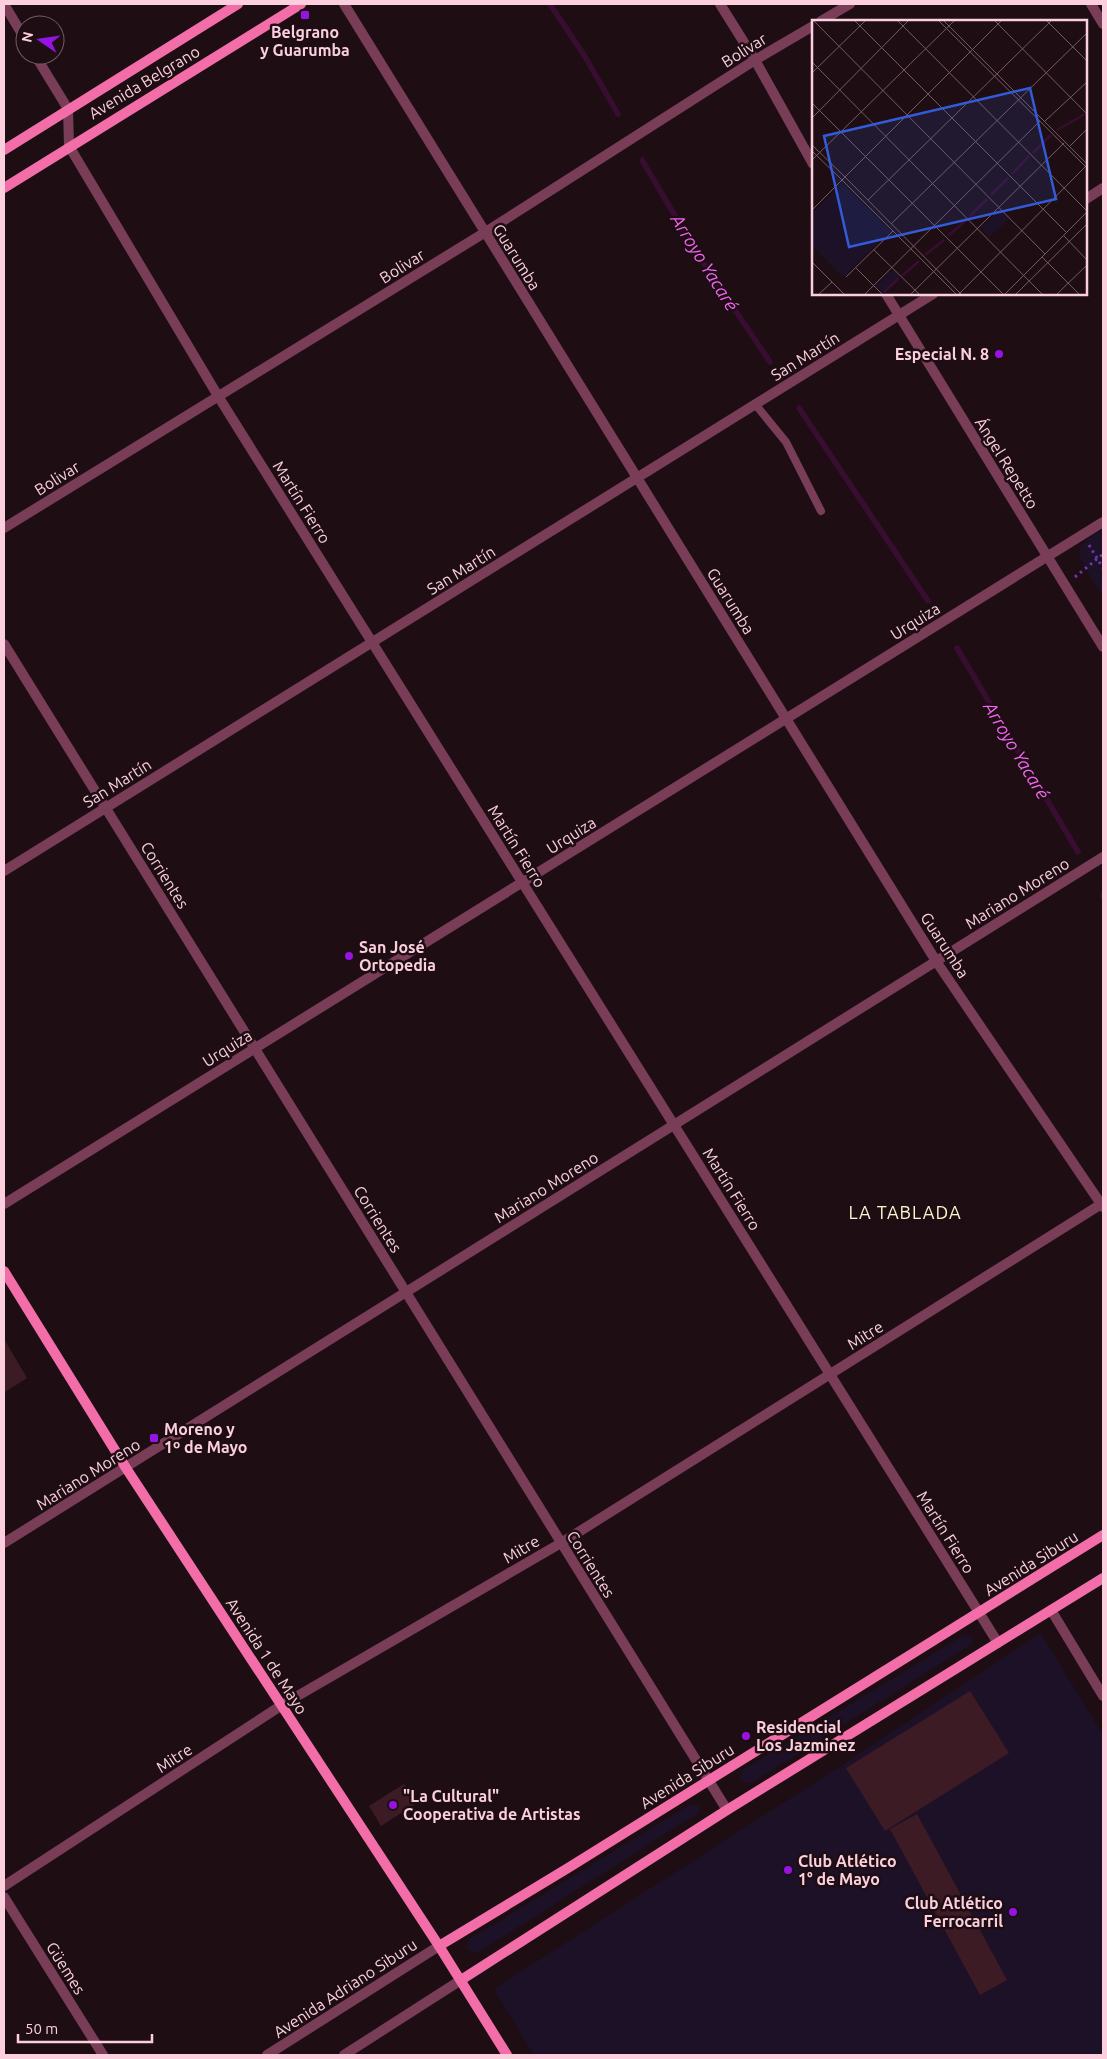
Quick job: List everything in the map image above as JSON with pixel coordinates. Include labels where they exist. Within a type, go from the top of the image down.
[{"type":"main road","name":"Avenida Belgrano","points":[[4,150],[238,4]]},
{"type":"main road","name":"Avenida Belgrano","points":[[4,188],[301,4]]},
{"type":"main road","name":"Avenida 1 de Mayo","points":[[4,1271],[126,1468],[439,1946],[507,2055]]},
{"type":"main road","name":"Avenida Siburu","points":[[439,1946],[1103,1536]]},
{"type":"main road","points":[[461,1980],[727,1810],[1103,1578]]},
{"type":"street","points":[[4,4],[15,22]]},
{"type":"street","name":"Guarumba","points":[[344,4],[484,233],[936,960],[1103,1205]]},
{"type":"street","points":[[720,4],[755,60],[812,162]]},
{"type":"street","points":[[823,20],[850,4]]},
{"type":"street","points":[[1090,4],[1103,24]]},
{"type":"street","name":"Bolivar","points":[[4,528],[484,233],[755,60],[812,27]]},
{"type":"street","name":"Martín Fierro","points":[[41,65],[68,109],[69,146],[218,396],[998,1643]]},
{"type":"street","points":[[1087,198],[1103,188]]},
{"type":"street","name":"Ángel Repetto","points":[[887,295],[1103,647]]},
{"type":"street","name":"San Martín","points":[[4,871],[931,295]]},
{"type":"street","name":"Urquiza","points":[[4,1204],[1103,522]]},
{"type":"street","name":"Corrientes","points":[[4,644],[727,1810]]},
{"type":"street","name":"Mariano Moreno","points":[[4,1543],[1103,857]]},
{"type":"street","name":"Mitre","points":[[4,1886],[282,1706],[561,1543],[1103,1205]]},
{"type":"street","points":[[1051,1610],[1103,1696]]},
{"type":"street","name":"Güemes","points":[[4,1897],[103,2055]]},
{"type":"street","name":"Avenida Adriano Siburu","points":[[267,2055],[439,1946]]},
{"type":"street","points":[[344,2055],[461,1980]]},
{"type":"lane","points":[[755,404],[786,442],[821,511]]},
{"type":"path","points":[[1083,535],[1103,568]]},
{"type":"path","points":[[1065,586],[1103,554]]},
{"type":"shaded area","points":[[1103,529],[1103,597],[1080,559],[1080,547],[1089,538]]},
{"type":"shaded area","points":[[1041,1633],[1103,1735],[1103,2055],[534,2055],[494,1989],[836,1769]]},
{"type":"shaded area","points":[[964,1635],[972,1636],[973,1643],[750,1784],[740,1781],[741,1771]]},
{"type":"shaded area","points":[[691,1804],[699,1805],[700,1812],[477,1953],[467,1950],[468,1940]]},
{"type":"building","points":[[4,1339],[27,1378],[5,1392],[4,1390]]},
{"type":"building","points":[[970,1691],[1009,1753],[885,1831],[846,1768]]},
{"type":"building","name":"\"La Cultural\" Cooperativa de Artistas","points":[[404,1784],[417,1803],[381,1826],[369,1806]]},
{"type":"building","points":[[917,1814],[1007,1980],[980,1995],[890,1829]]},
{"type":"waterway","name":"Arroyo Yacaré","points":[[550,4],[584,55],[618,114]]},
{"type":"waterway","name":"Arroyo Yacaré","points":[[642,160],[700,258],[770,362]]},
{"type":"waterway","name":"Arroyo Yacaré","points":[[799,408],[928,601]]},
{"type":"waterway","name":"Arroyo Yacaré","points":[[957,648],[1078,852]]},
{"type":"place","name":"Belgrano y Guarumba","points":[[305,15]]},
{"type":"place","name":"Especial N. 8","points":[[999,354]]},
{"type":"place","name":"San José Ortopedia","points":[[349,956]]},
{"type":"place","name":"Moreno y 1º de Mayo","points":[[154,1438]]},
{"type":"place","name":"Residencial Los Jazminez","points":[[746,1736]]},
{"type":"place","name":"\"La Cultural\" Cooperativa de Artistas","points":[[393,1805]]},
{"type":"place","name":"Club Atlético 1° de Mayo","points":[[788,1870]]},
{"type":"place","name":"Club Atlético Ferrocarril","points":[[1013,1912]]},
{"type":"district","name":"LA TABLADA","points":[[905,1212]]}]
